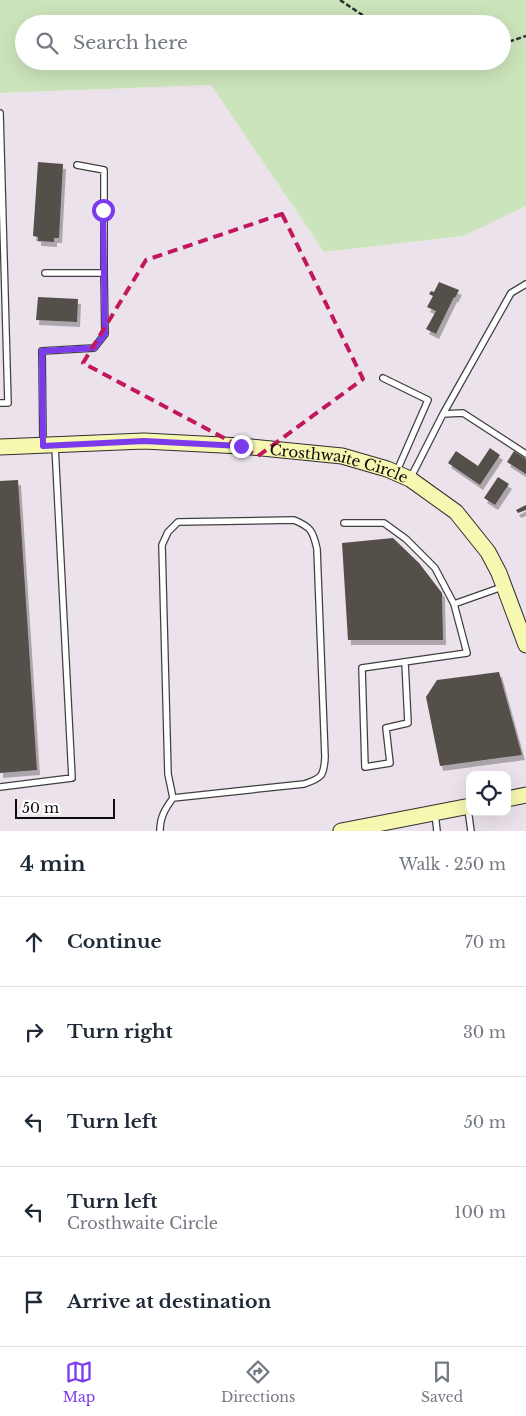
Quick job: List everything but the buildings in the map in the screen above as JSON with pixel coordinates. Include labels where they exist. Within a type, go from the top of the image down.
[{"type":"street","name":"Crosthwaite Circle","points":[[0,448],[144,441],[241,446],[342,456],[396,473],[410,479],[456,512],[488,552],[504,586],[526,645]]},
{"type":"street","points":[[511,798],[526,795]]},
{"type":"street","points":[[341,831],[466,806]]},
{"type":"lane","points":[[0,113],[8,403],[0,404]]},
{"type":"lane","points":[[0,787],[72,778],[42,351],[94,348],[105,334],[104,170],[77,165]]},
{"type":"lane","points":[[45,273],[104,273]]},
{"type":"lane","points":[[410,479],[443,414],[511,293],[526,284]]},
{"type":"lane","points":[[383,378],[428,400],[396,473]]},
{"type":"lane","points":[[443,414],[463,412],[526,454]]},
{"type":"lane","points":[[160,831],[160,823],[164,811],[174,798],[304,784],[318,780],[324,771],[325,757],[316,549],[314,534],[306,525],[294,520],[197,521],[178,522],[168,532],[162,545],[168,774],[174,798]]},
{"type":"lane","points":[[344,523],[384,523],[406,539],[435,568],[454,604],[467,653],[362,668],[365,767],[390,763],[386,728],[408,723],[405,662]]},
{"type":"lane","points":[[454,604],[504,586]]},
{"type":"lane","points":[[434,813],[437,831]]},
{"type":"lane","points":[[469,816],[471,831]]},
{"type":"path","points":[[340,0],[362,15]]},
{"type":"path","points":[[511,41],[526,36]]},
{"type":"highlighted area","points":[[282,214],[363,379],[258,456],[83,363],[146,260]]},
{"type":"shaded area","points":[[211,85],[324,252],[464,236],[526,206],[526,831],[0,831],[0,93]]},
{"type":"green space","points":[[0,0],[526,0],[526,206],[464,236],[324,252],[211,85],[0,93]]},
{"type":"route","points":[[103,210],[105,334],[94,348],[42,351],[43,446],[144,441],[241,446]]}]
